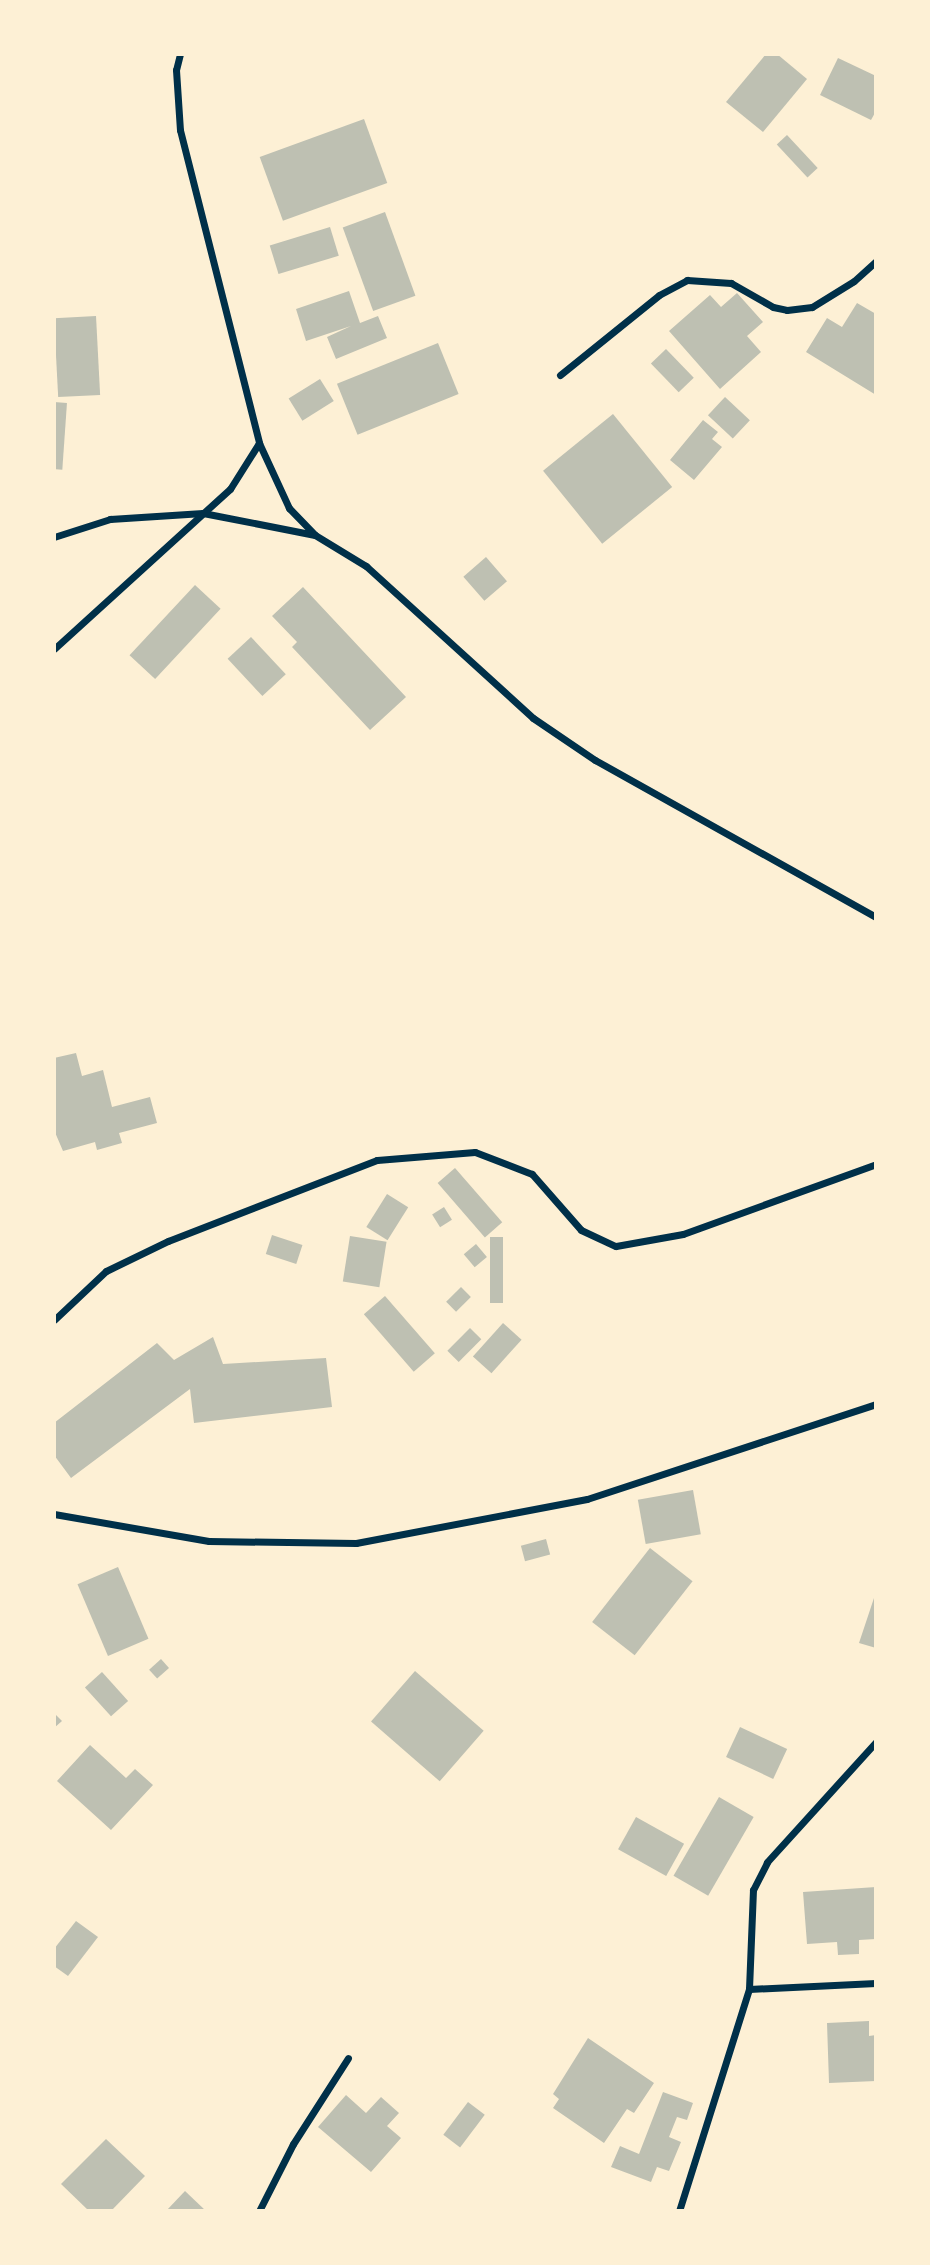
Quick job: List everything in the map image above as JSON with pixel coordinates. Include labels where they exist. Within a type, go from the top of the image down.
[{"type":"street","points":[[180,54],[176,70],[180,130],[259,443],[289,508],[315,535],[366,566],[533,718],[585,753],[876,917]]},
{"type":"street","points":[[560,376],[659,295],[687,280],[731,283],[772,307],[788,310],[812,307],[854,281],[876,261]]},
{"type":"street","points":[[54,649],[230,489],[259,443]]},
{"type":"street","points":[[54,537],[110,519],[203,513],[315,535]]},
{"type":"street","points":[[54,1320],[106,1271],[168,1241],[377,1160],[475,1152],[532,1174],[580,1230],[617,1246],[683,1234],[876,1164]]},
{"type":"street","points":[[54,1514],[209,1541],[356,1543],[587,1499],[876,1404]]},
{"type":"street","points":[[679,2211],[749,1989],[753,1889],[767,1862],[876,1742]]},
{"type":"street","points":[[749,1989],[876,1983]]},
{"type":"street","points":[[259,2211],[293,2144],[348,2058]]},
{"type":"building","points":[[766,54],[777,54],[807,79],[763,132],[726,102]]},
{"type":"building","points":[[838,58],[876,76],[876,111],[871,120],[820,95]]},
{"type":"building","points":[[364,119],[387,183],[283,221],[260,157]]},
{"type":"building","points":[[787,135],[818,168],[807,177],[777,145]]},
{"type":"building","points":[[385,212],[415,296],[373,311],[343,227]]},
{"type":"building","points":[[330,227],[339,256],[279,274],[270,245]]},
{"type":"building","points":[[349,291],[360,323],[378,316],[387,338],[336,359],[327,337],[351,326],[306,341],[296,309]]},
{"type":"building","points":[[737,293],[763,322],[747,336],[761,352],[720,389],[669,331],[710,295],[721,307]]},
{"type":"building","points":[[857,303],[876,314],[876,395],[806,352],[827,318],[842,327]]},
{"type":"building","points":[[96,316],[100,395],[58,397],[54,318]]},
{"type":"building","points":[[438,343],[459,394],[358,435],[337,384]]},
{"type":"building","points":[[666,349],[694,378],[679,392],[651,364]]},
{"type":"building","points":[[320,379],[334,401],[302,421],[289,399]]},
{"type":"building","points":[[725,397],[750,420],[733,438],[708,415]]},
{"type":"building","points":[[54,402],[67,403],[62,470],[54,469]]},
{"type":"building","points":[[613,414],[672,487],[602,544],[543,471]]},
{"type":"building","points":[[703,420],[718,432],[712,439],[722,447],[694,480],[670,460]]},
{"type":"building","points":[[486,557],[507,581],[484,601],[463,577]]},
{"type":"building","points":[[195,585],[221,609],[155,679],[130,655]]},
{"type":"building","points":[[303,587],[406,697],[370,730],[292,647],[297,642],[272,616]]},
{"type":"building","points":[[251,637],[286,674],[262,696],[228,659]]},
{"type":"building","points":[[76,1053],[82,1076],[103,1070],[112,1107],[150,1097],[157,1123],[119,1133],[122,1143],[97,1150],[95,1142],[63,1151],[54,1130],[54,1058]]},
{"type":"building","points":[[455,1168],[502,1222],[485,1237],[438,1183]]},
{"type":"building","points":[[387,1194],[408,1207],[388,1240],[366,1227]]},
{"type":"building","points":[[444,1207],[452,1220],[440,1227],[432,1214]]},
{"type":"building","points":[[272,1235],[302,1245],[296,1264],[266,1254]]},
{"type":"building","points":[[350,1236],[387,1242],[379,1287],[343,1281]]},
{"type":"building","points":[[490,1237],[503,1237],[503,1303],[490,1303]]},
{"type":"building","points":[[476,1244],[487,1257],[475,1267],[464,1254]]},
{"type":"building","points":[[461,1287],[471,1297],[456,1312],[446,1302]]},
{"type":"building","points":[[385,1296],[435,1353],[414,1372],[364,1314]]},
{"type":"building","points":[[503,1323],[522,1340],[491,1373],[473,1356]]},
{"type":"building","points":[[470,1328],[481,1339],[459,1362],[447,1351]]},
{"type":"building","points":[[213,1337],[223,1364],[326,1358],[332,1407],[194,1423],[190,1389],[71,1478],[54,1455],[54,1423],[157,1343],[174,1360]]},
{"type":"building","points":[[693,1490],[701,1534],[646,1544],[638,1500]]},
{"type":"building","points":[[546,1539],[550,1554],[525,1561],[521,1546]]},
{"type":"building","points":[[650,1548],[693,1581],[635,1655],[592,1622]]},
{"type":"building","points":[[118,1567],[148,1639],[108,1656],[77,1584]]},
{"type":"building","points":[[876,1595],[876,1648],[859,1643]]},
{"type":"building","points":[[161,1659],[169,1668],[157,1679],[149,1670]]},
{"type":"building","points":[[415,1671],[484,1731],[440,1781],[371,1722]]},
{"type":"building","points":[[102,1672],[128,1701],[111,1716],[85,1687]]},
{"type":"building","points":[[54,1713],[62,1721],[54,1728]]},
{"type":"building","points":[[740,1727],[787,1749],[773,1779],[726,1757]]},
{"type":"building","points":[[90,1745],[126,1778],[135,1769],[153,1785],[111,1830],[57,1781]]},
{"type":"building","points":[[719,1797],[754,1817],[708,1896],[674,1876]]},
{"type":"building","points":[[636,1817],[684,1844],[666,1876],[618,1849]]},
{"type":"building","points":[[876,1887],[876,1939],[859,1940],[859,1954],[838,1955],[837,1942],[807,1944],[803,1892]]},
{"type":"building","points":[[76,1921],[98,1937],[68,1976],[54,1966],[54,1949]]},
{"type":"building","points":[[869,2021],[869,2036],[876,2035],[876,2081],[829,2083],[827,2023]]},
{"type":"building","points":[[588,2038],[654,2083],[634,2113],[627,2109],[604,2143],[553,2108],[559,2099],[553,2094]]},
{"type":"building","points":[[663,2092],[693,2103],[687,2120],[677,2117],[669,2137],[681,2142],[669,2171],[657,2167],[651,2182],[611,2167],[620,2146],[639,2154]]},
{"type":"building","points":[[346,2095],[366,2113],[381,2097],[399,2113],[387,2126],[401,2138],[371,2172],[318,2127]]},
{"type":"building","points":[[468,2102],[485,2115],[460,2147],[443,2135]]},
{"type":"building","points":[[106,2139],[145,2176],[111,2211],[89,2211],[61,2184]]},
{"type":"building","points":[[185,2191],[206,2211],[166,2211]]}]
